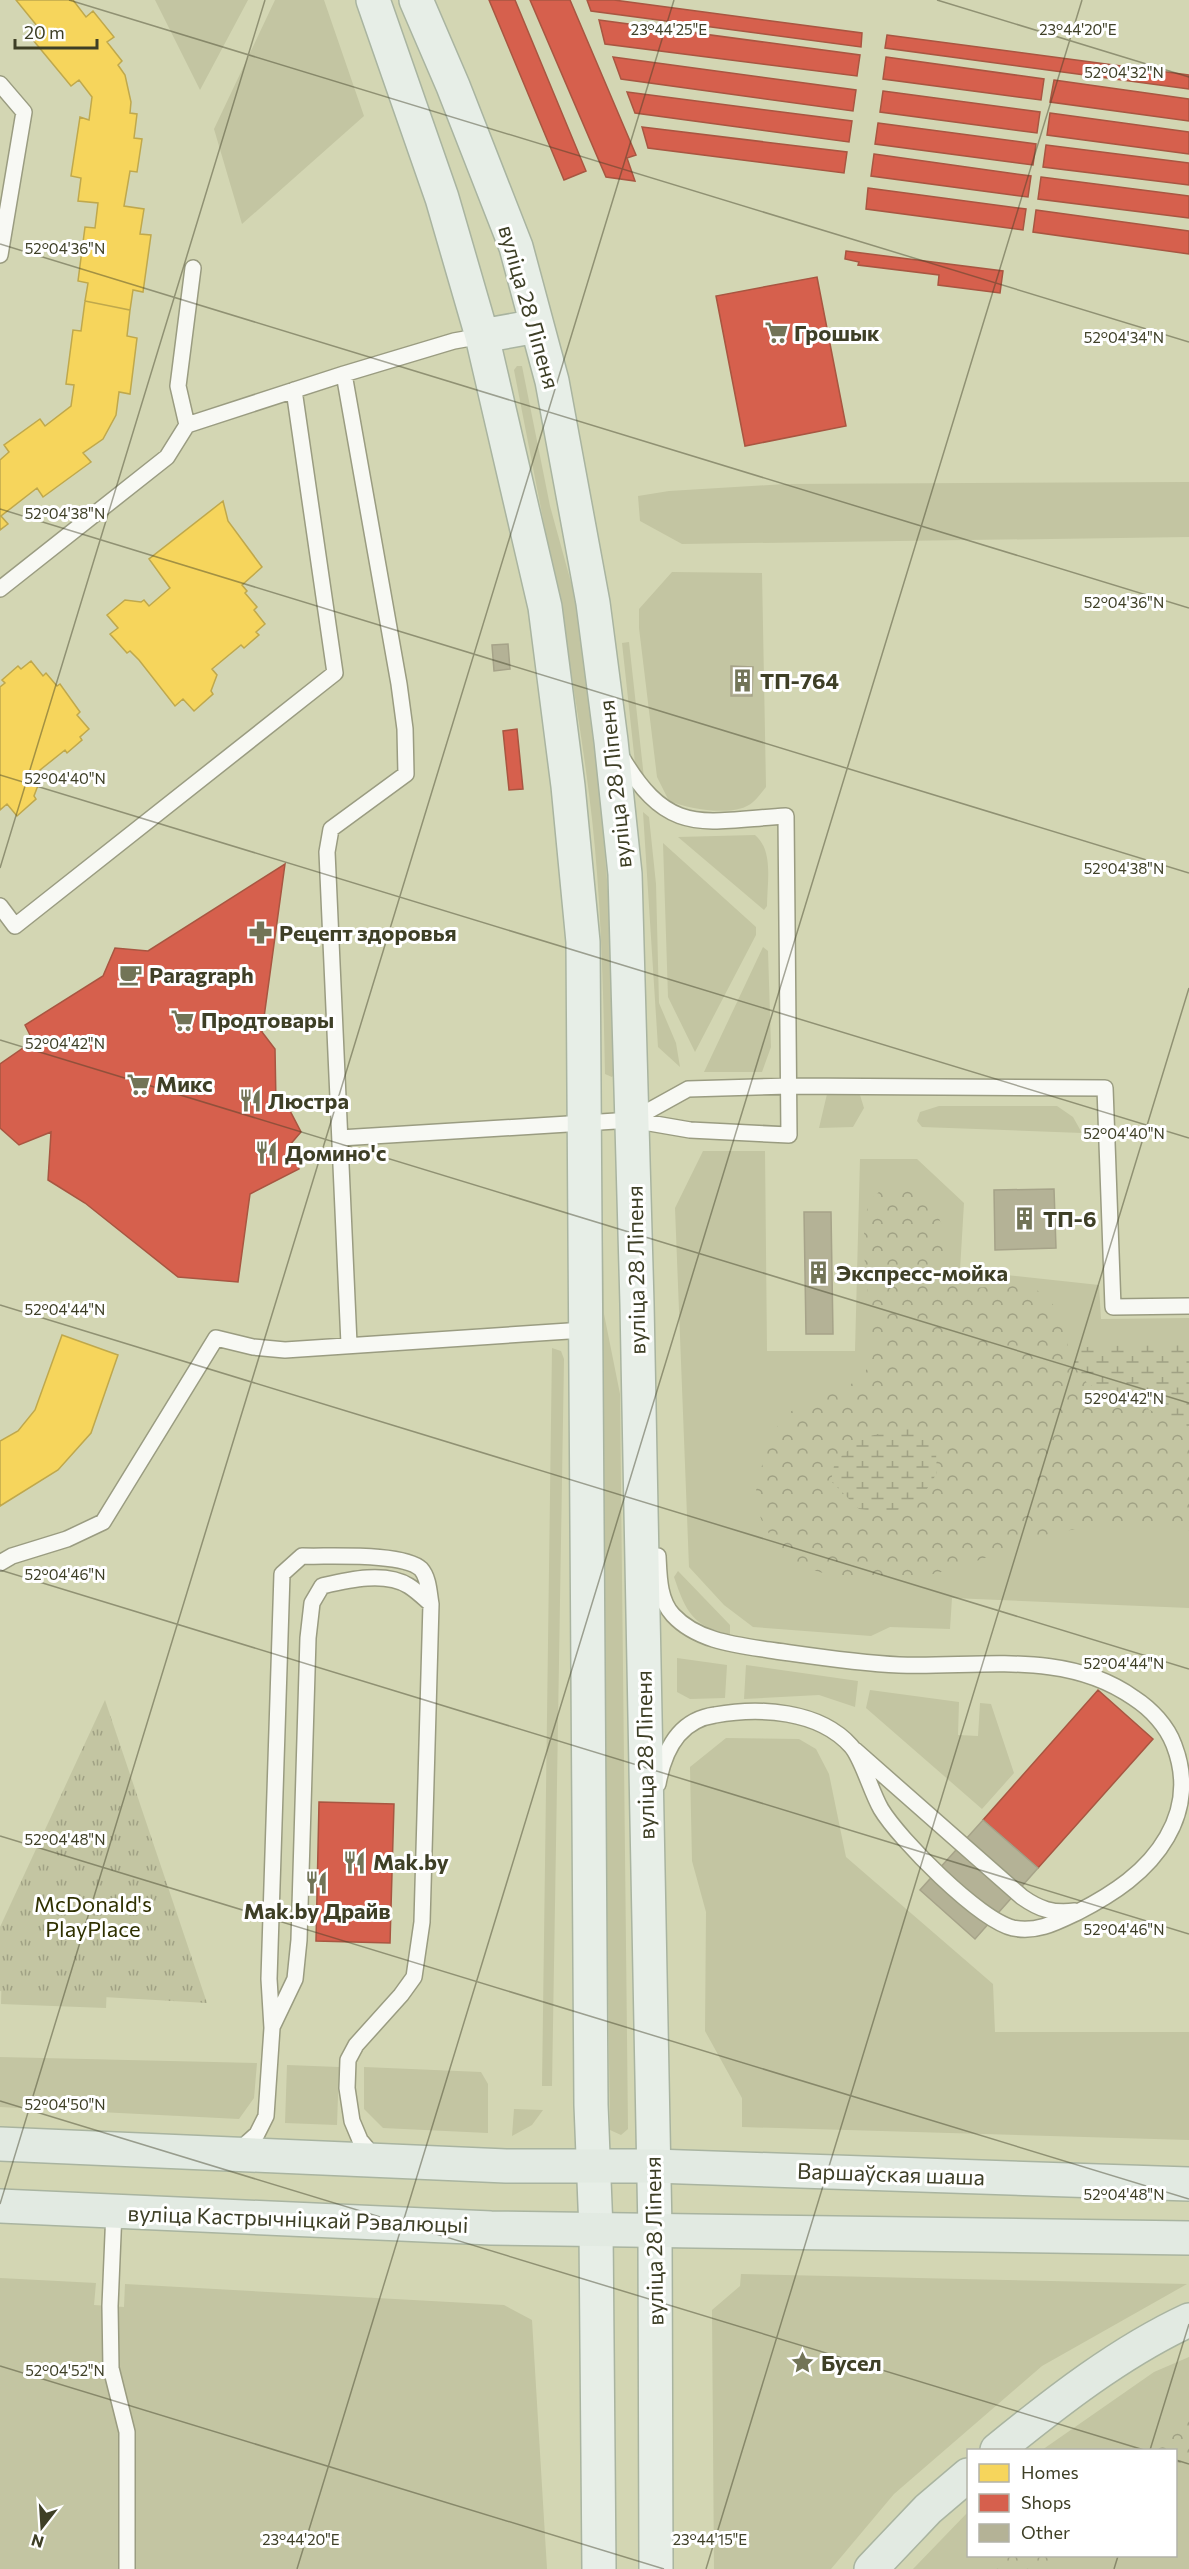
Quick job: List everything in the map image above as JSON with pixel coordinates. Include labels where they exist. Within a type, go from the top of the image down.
[{"type":"highway","points":[[0,2144],[593,2168]]},
{"type":"highway","name":"Варшаўская шаша","points":[[593,2168],[654,2166],[1189,2184]]},
{"type":"highway","name":"вуліца Кастрычніцкай Рэвалюцыі","points":[[0,2206],[596,2230]]},
{"type":"highway","points":[[596,2230],[1189,2238]]},
{"type":"highway","points":[[1000,2449],[1121,2359],[1163,2332],[1189,2320]]},
{"type":"highway","points":[[871,2569],[928,2510],[967,2477]]},
{"type":"main road","name":"вуліца 28 Ліпеня","points":[[373,0],[442,198],[482,336],[544,607],[568,786],[582,942],[584,1330],[599,2569]]},
{"type":"main road","name":"вуліца 28 Ліпеня","points":[[416,0],[453,86],[516,247],[537,326],[569,464],[593,603],[625,874],[656,2231],[656,2569]]},
{"type":"main road","points":[[482,336],[537,326]]},
{"type":"lane","points":[[0,84],[24,112],[0,255]]},
{"type":"lane","points":[[187,425],[178,386],[193,268]]},
{"type":"lane","points":[[0,589],[167,457],[187,425],[344,374],[454,341],[482,336]]},
{"type":"lane","points":[[344,374],[399,684],[405,729],[406,774],[331,828],[327,852],[349,1344]]},
{"type":"lane","points":[[0,906],[15,926],[335,673],[294,390]]},
{"type":"lane","points":[[340,1138],[584,1121],[632,1120],[690,1130],[789,1135],[786,816],[696,821],[677,817],[638,786],[611,741]]},
{"type":"lane","points":[[632,1120],[688,1089],[789,1086],[1106,1088],[1113,1307],[1189,1306]]},
{"type":"lane","points":[[0,1563],[12,1556],[67,1539],[104,1522],[216,1338],[253,1347],[285,1350],[584,1330]]},
{"type":"lane","points":[[640,1464],[655,1521],[659,1575],[664,1599],[673,1616],[695,1632],[737,1645],[865,1662],[913,1665],[1028,1664],[1074,1670],[1097,1676],[1121,1689],[1158,1719],[1171,1738],[1182,1778],[1176,1820],[1166,1840],[1138,1873],[1122,1886],[1090,1906],[1054,1923],[1035,1929],[1010,1927],[991,1918],[925,1861],[892,1825],[871,1790],[853,1748]]},
{"type":"lane","points":[[235,2154],[257,2134],[266,2116],[272,2028],[268,1979],[282,1574],[302,1556],[402,1560],[420,1568],[427,1578],[431,1604],[422,1922],[414,1977],[356,2045],[348,2060],[347,2088],[352,2121],[360,2140],[378,2161]]},
{"type":"lane","points":[[272,2028],[295,1979],[297,1960],[308,1638],[312,1603],[322,1586],[354,1578],[384,1579],[408,1585],[431,1604]]},
{"type":"lane","points":[[647,1903],[662,1767],[670,1744],[679,1732],[693,1722],[708,1716],[734,1711],[779,1713],[817,1724],[853,1748],[1030,1903],[1040,1909],[1062,1912],[1090,1906]]},
{"type":"lane","points":[[114,2211],[110,2306],[111,2368],[127,2432],[127,2569]]},
{"type":"green space","points":[[155,0],[248,0],[200,90]]},
{"type":"green space","points":[[275,0],[324,0],[364,116],[242,224],[214,129]]},
{"type":"green space","points":[[517,366],[522,366],[550,506],[575,597],[600,795],[612,940],[615,1073],[612,1077],[605,1074],[599,898],[582,741],[545,528],[514,370]]},
{"type":"green space","points":[[1189,482],[1189,537],[682,544],[640,521],[638,496],[669,491],[785,484]]},
{"type":"green space","points":[[672,572],[762,573],[766,787],[755,800],[736,810],[700,809],[669,801],[657,777],[639,628],[639,609]]},
{"type":"green space","points":[[629,642],[644,778],[635,763],[622,643]]},
{"type":"green space","points":[[643,812],[649,817],[656,884],[659,1003],[676,1043],[680,1067],[658,1047]]},
{"type":"green space","points":[[755,835],[761,842],[767,858],[767,906],[764,910],[678,837]]},
{"type":"green space","points":[[663,843],[756,927],[756,935],[695,1052],[668,997]]},
{"type":"green space","points":[[763,947],[768,951],[771,1047],[762,1072],[704,1072]]},
{"type":"green space","points":[[827,1094],[860,1095],[864,1108],[853,1127],[819,1128]]},
{"type":"green space","points":[[939,1106],[1057,1106],[1073,1117],[1082,1133],[922,1127],[917,1121],[920,1112]]},
{"type":"green space","points":[[703,1151],[765,1151],[767,1351],[855,1351],[860,1159],[917,1159],[964,1203],[960,1270],[1099,1285],[1101,1319],[1189,1318],[1189,1608],[952,1598],[950,1629],[890,1627],[871,1636],[753,1627],[724,1605],[689,1567],[675,1208]]},
{"type":"green space","points":[[597,1167],[602,1169],[604,1314],[620,1394],[628,2129],[621,2135],[610,2130]]},
{"type":"green space","points":[[888,1186],[899,1187],[917,1195],[925,1200],[938,1215],[944,1236],[947,1266],[953,1275],[974,1287],[1012,1283],[1033,1288],[1056,1308],[1076,1368],[1085,1380],[1102,1391],[1142,1405],[1189,1427],[1189,1531],[1123,1527],[1058,1532],[948,1570],[909,1579],[888,1580],[866,1580],[816,1571],[793,1560],[779,1547],[769,1534],[756,1502],[757,1485],[764,1459],[775,1431],[784,1418],[810,1401],[848,1386],[868,1368],[874,1352],[865,1261],[865,1225],[870,1202]]},
{"type":"green space","points":[[1189,1345],[1189,1427],[1087,1383],[1074,1365],[1075,1355],[1082,1348],[1093,1346]]},
{"type":"green space","points":[[552,1348],[561,1351],[564,1359],[552,2086],[542,2086]]},
{"type":"green space","points":[[915,1426],[936,1453],[937,1473],[920,1500],[891,1513],[859,1509],[831,1481],[835,1461],[865,1437]]},
{"type":"green space","points":[[678,1571],[730,1625],[730,1636],[707,1627],[692,1616],[682,1599],[674,1577]]},
{"type":"green space","points":[[677,1658],[727,1665],[725,1698],[690,1699],[677,1692]]},
{"type":"green space","points":[[746,1665],[858,1681],[855,1707],[819,1695],[744,1699]]},
{"type":"green space","points":[[870,1690],[959,1702],[958,1735],[978,1736],[980,1703],[991,1704],[1014,1773],[982,1809],[866,1708]]},
{"type":"green space","name":"McDonald's PlayPlace","points":[[105,1700],[207,2003],[0,1991],[0,1927]]},
{"type":"green space","points":[[726,1738],[799,1739],[816,1749],[829,1774],[846,1857],[993,1984],[995,2032],[1189,2032],[1189,2140],[742,2127],[742,2098],[705,2031],[706,1912],[692,1861],[690,1767]]},
{"type":"green space","points":[[3,1934],[109,1939],[106,2008],[1,2004]]},
{"type":"green space","points":[[0,2057],[257,2063],[254,2098],[239,2119],[0,2107]]},
{"type":"green space","points":[[287,2065],[339,2067],[337,2125],[285,2123]]},
{"type":"green space","points":[[364,2067],[481,2072],[488,2084],[488,2133],[383,2128],[364,2109]]},
{"type":"green space","points":[[514,2109],[543,2110],[532,2125],[512,2136]]},
{"type":"green space","points":[[741,2274],[1187,2284],[1042,2366],[894,2494],[831,2569],[714,2569],[712,2310],[740,2286]]},
{"type":"green space","points":[[0,2278],[96,2283],[94,2305],[124,2307],[125,2284],[504,2305],[532,2320],[547,2569],[0,2569]]},
{"type":"green space","points":[[1189,2357],[1189,2569],[913,2569],[967,2513],[967,2557],[1177,2557],[1177,2449],[1043,2449],[1154,2372]]},
{"type":"green space","points":[[1189,2419],[1189,2454],[1177,2466],[1177,2449],[1140,2449]]},
{"type":"green space","points":[[1006,2557],[1062,2557],[1049,2569],[993,2569]]},
{"type":"building: Homes","points":[[16,0],[73,0],[86,17],[93,11],[114,37],[107,42],[122,61],[118,65],[125,75],[131,102],[130,113],[137,114],[134,138],[142,139],[137,172],[130,171],[124,206],[144,209],[140,234],[151,235],[143,292],[133,290],[130,310],[85,301],[88,283],[78,281],[85,227],[95,228],[98,203],[78,201],[81,178],[71,176],[80,117],[89,120],[92,97],[79,80],[71,86],[33,40],[42,32]]},
{"type":"building: Homes","points":[[85,301],[130,310],[127,336],[137,338],[130,394],[119,392],[116,415],[103,439],[83,453],[91,462],[43,497],[37,488],[1,516],[8,524],[0,530],[0,460],[9,452],[4,445],[40,419],[45,426],[71,406],[74,385],[66,384],[73,330],[81,331]]},
{"type":"building: Homes","points":[[223,501],[228,521],[262,567],[242,585],[247,591],[245,593],[257,607],[254,610],[265,624],[256,632],[259,635],[244,648],[241,645],[212,669],[217,675],[211,691],[213,694],[194,711],[183,699],[175,706],[139,660],[130,651],[127,653],[110,634],[118,628],[107,615],[125,600],[141,602],[144,600],[149,606],[170,588],[149,559]]},
{"type":"building: Homes","points":[[31,661],[43,676],[46,673],[57,686],[60,684],[80,712],[77,715],[89,729],[80,737],[82,740],[67,753],[65,750],[35,774],[40,780],[34,796],[36,799],[17,816],[7,804],[0,810],[0,687],[5,683],[2,680],[18,666],[21,669]]},
{"type":"building: Homes","points":[[62,1335],[118,1355],[91,1433],[58,1470],[0,1506],[0,1441],[18,1431],[35,1410]]},
{"type":"building: Shops","points":[[489,0],[515,0],[586,171],[564,180]]},
{"type":"building: Shops","points":[[530,0],[570,0],[636,155],[627,158],[635,181],[606,177]]},
{"type":"building: Shops","points":[[587,0],[614,0],[862,33],[861,47],[591,11]]},
{"type":"building: Shops","points":[[599,20],[860,55],[857,76],[605,44]]},
{"type":"building: Shops","points":[[887,35],[1189,75],[1189,89],[885,48]]},
{"type":"building: Shops","points":[[613,57],[856,90],[853,111],[621,79]]},
{"type":"building: Shops","points":[[886,57],[1044,79],[1041,100],[883,79]]},
{"type":"building: Shops","points":[[1054,80],[1189,99],[1189,121],[1050,102]]},
{"type":"building: Shops","points":[[883,91],[1040,112],[1037,133],[880,112]]},
{"type":"building: Shops","points":[[627,92],[852,121],[849,142],[635,113]]},
{"type":"building: Shops","points":[[1050,113],[1189,132],[1189,154],[1047,135]]},
{"type":"building: Shops","points":[[878,123],[1036,144],[1033,165],[875,144]]},
{"type":"building: Shops","points":[[642,127],[847,152],[844,173],[648,148]]},
{"type":"building: Shops","points":[[1046,145],[1189,163],[1189,185],[1043,167]]},
{"type":"building: Shops","points":[[874,154],[1031,176],[1028,197],[871,176]]},
{"type":"building: Shops","points":[[1041,177],[1189,196],[1189,218],[1038,199]]},
{"type":"building: Shops","points":[[868,188],[1026,209],[1023,230],[866,209]]},
{"type":"building: Shops","points":[[1036,210],[1189,231],[1189,254],[1033,232]]},
{"type":"building: Shops","points":[[846,251],[1003,271],[1000,293],[938,285],[939,275],[858,265],[859,262],[845,259]]},
{"type":"building: Shops","name":"Грошык","points":[[817,277],[846,426],[745,446],[716,296]]},
{"type":"building: Shops","points":[[517,729],[523,789],[509,790],[503,731]]},
{"type":"building: Shops","name":"Микс","points":[[285,864],[262,1032],[275,1049],[276,1104],[288,1107],[301,1132],[289,1146],[299,1169],[250,1194],[238,1282],[178,1277],[85,1203],[48,1180],[51,1132],[19,1145],[0,1128],[0,1064],[33,1041],[25,1025],[103,976],[115,948],[148,951]]},
{"type":"building: Shops","points":[[1098,1690],[1153,1739],[1038,1868],[983,1820]]},
{"type":"building: Shops","name":"Mak.by","points":[[319,1802],[394,1804],[390,1943],[316,1941]]},
{"type":"building: Other","points":[[508,644],[510,669],[494,671],[492,645]]},
{"type":"building: Other","name":"ТП-764","points":[[731,666],[753,667],[752,696],[731,696]]},
{"type":"building: Other","name":"ТП-6","points":[[1054,1189],[1056,1248],[995,1250],[994,1190]]},
{"type":"building: Other","name":"Экспресс-мойка","points":[[804,1212],[831,1212],[833,1334],[806,1334]]},
{"type":"building: Other","points":[[983,1820],[1038,1868],[975,1939],[920,1890]]},
{"type":"place","name":"Грошык","points":[[776,333]]},
{"type":"place","name":"ТП-764","points":[[742,681]]},
{"type":"place","name":"Рецепт здоровья","points":[[261,933]]},
{"type":"place","name":"Paragraph","points":[[131,975]]},
{"type":"place","name":"Продтовары","points":[[183,1020]]},
{"type":"place","name":"Микс","points":[[138,1084]]},
{"type":"place","name":"Люстра","points":[[250,1101]]},
{"type":"place","name":"Домино'c","points":[[267,1153]]},
{"type":"place","name":"ТП-6","points":[[1025,1219]]},
{"type":"place","name":"Экспресс-мойка","points":[[818,1273]]},
{"type":"place","name":"Mak.by","points":[[355,1862]]},
{"type":"place","name":"Маk.by Драйв","points":[[317,1882]]},
{"type":"place","name":"Бусел","points":[[803,2363]]}]
